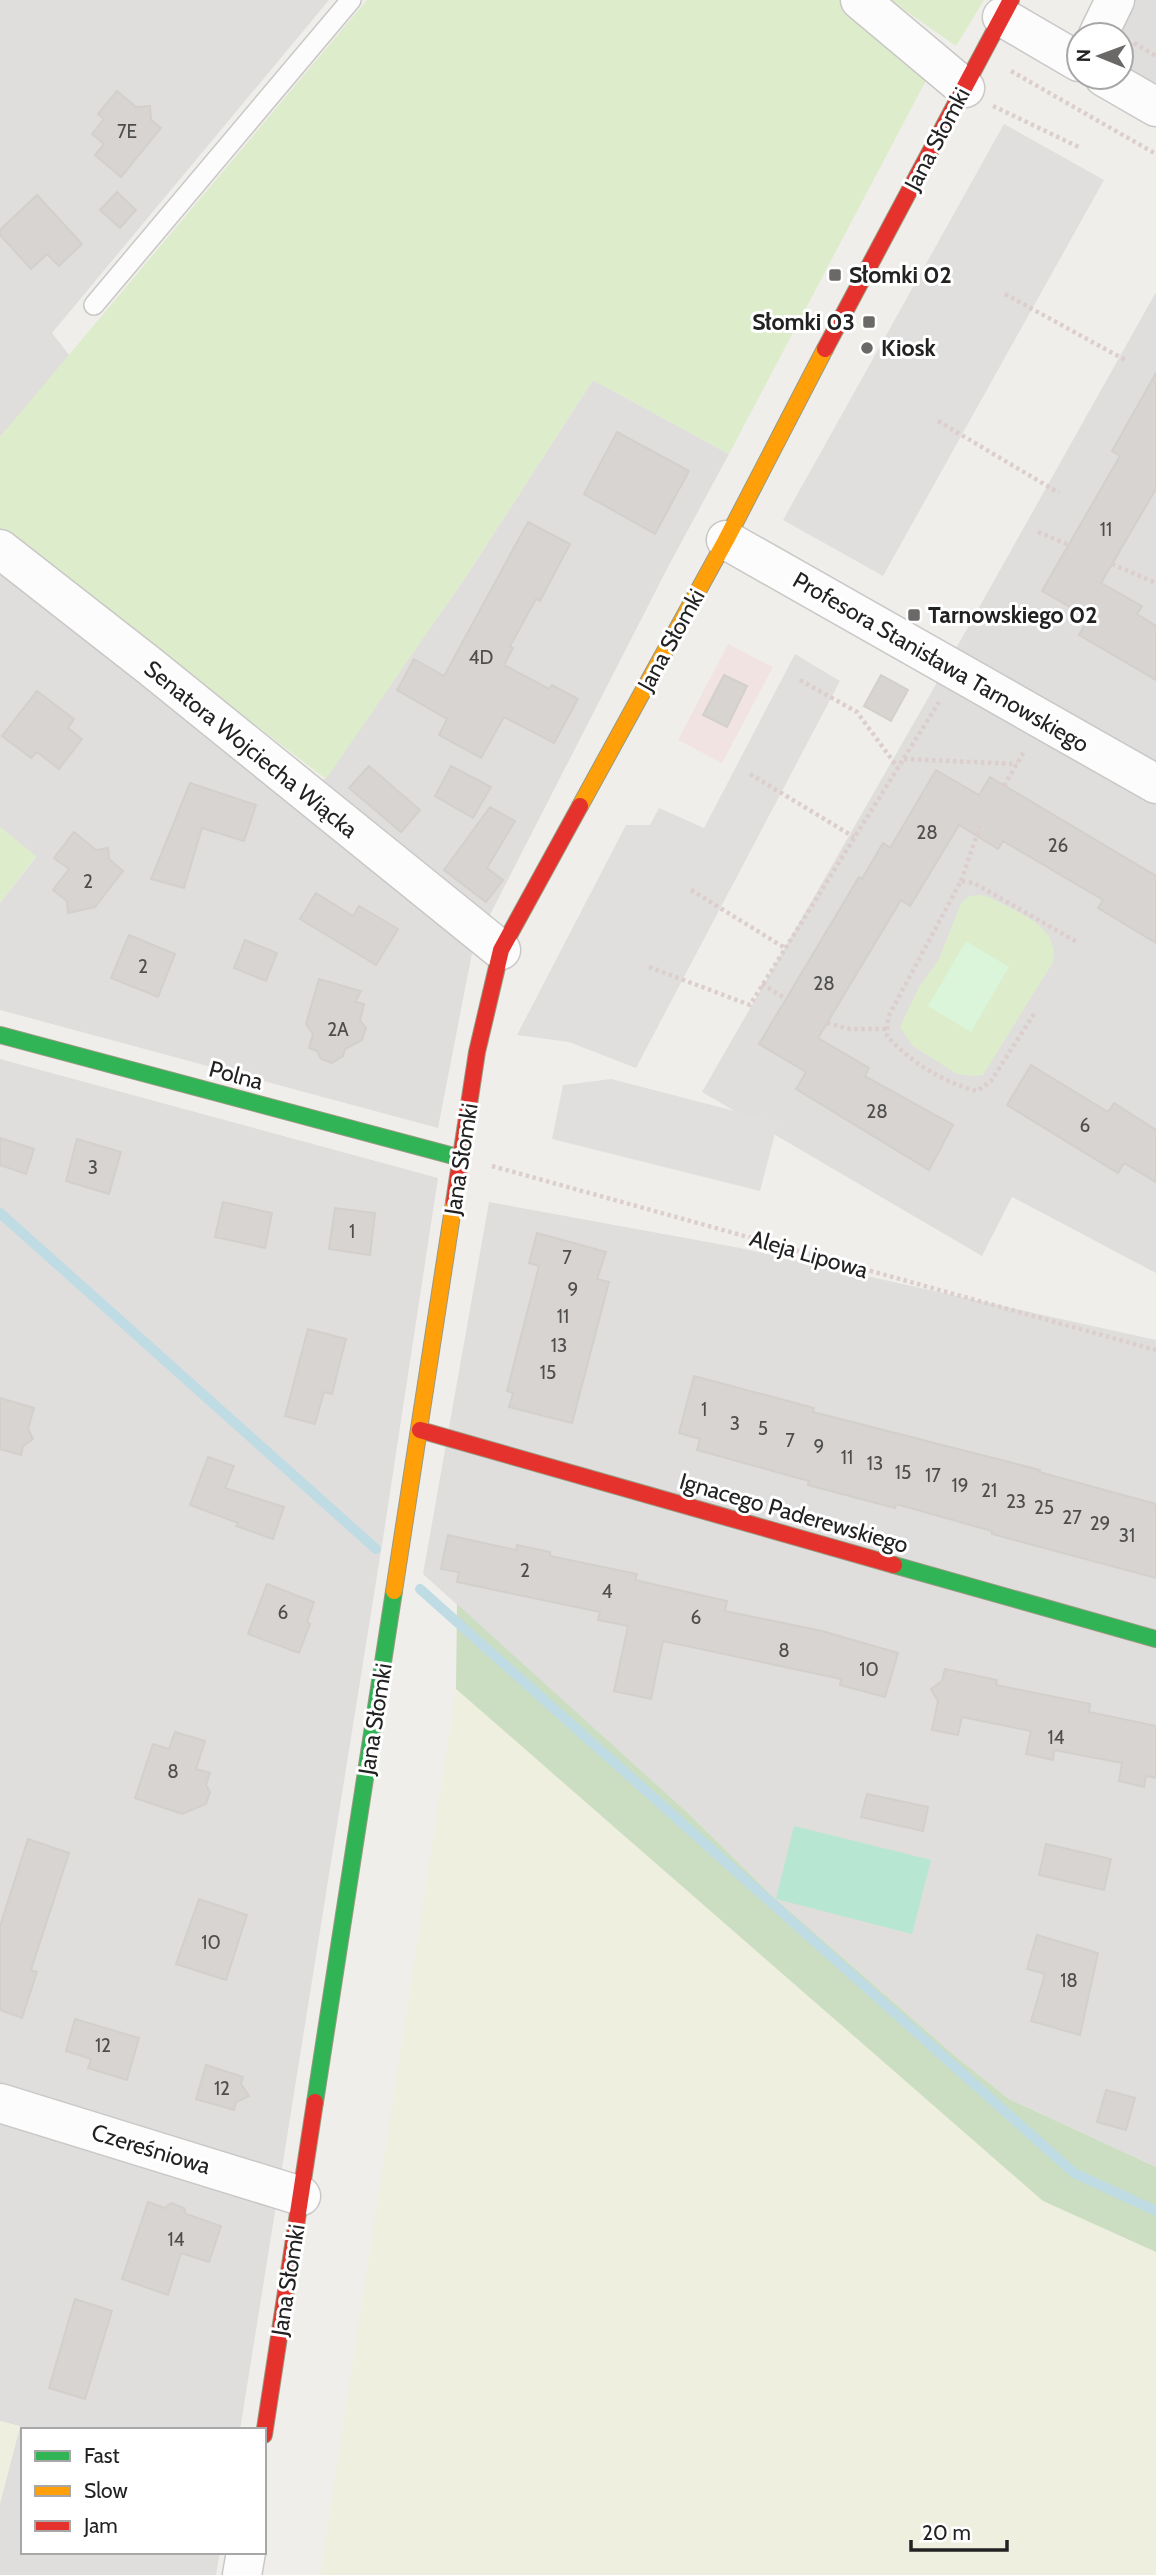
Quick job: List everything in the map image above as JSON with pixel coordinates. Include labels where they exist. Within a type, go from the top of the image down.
[{"type":"street","points":[[860,0],[974,94]]},
{"type":"street","points":[[1115,0],[1115,21]]},
{"type":"street","points":[[1006,8],[1065,52]]},
{"type":"street","name":"Jana Słomki","points":[[265,2428],[477,1052],[500,950],[726,540],[845,310],[974,94],[1006,8]]},
{"type":"street","points":[[1128,91],[1156,107]]},
{"type":"street","name":"Profesora Stanisława Tarnowskiego","points":[[726,540],[1156,785]]},
{"type":"street","name":"Senatora Wojciecha Wiącka","points":[[0,549],[151,667],[500,950]]},
{"type":"street","name":"Polna","points":[[0,1035],[461,1158]]},
{"type":"street","name":"Ignacego Paderewskiego","points":[[419,1430],[1156,1639]]},
{"type":"street","name":"Czereśniowa","points":[[0,2103],[302,2196]]},
{"type":"street","points":[[243,2575],[246,2554]]},
{"type":"lane","points":[[94,305],[351,0]]},
{"type":"path","points":[[1135,47],[1156,56]]},
{"type":"path","points":[[1002,66],[1156,154]]},
{"type":"path","points":[[974,94],[1081,148]]},
{"type":"path","points":[[1005,294],[1127,361]]},
{"type":"path","points":[[938,421],[1059,493]]},
{"type":"path","points":[[1038,532],[1069,545]]},
{"type":"path","points":[[1112,564],[1156,583]]},
{"type":"path","points":[[649,967],[750,1005],[958,671]]},
{"type":"path","points":[[800,680],[857,712],[898,768]]},
{"type":"path","points":[[903,759],[1017,764]]},
{"type":"path","points":[[750,774],[855,837]]},
{"type":"path","points":[[980,826],[961,881],[888,1017],[887,1036],[901,1052],[960,1087],[977,1091],[991,1081],[1034,1014]]},
{"type":"path","points":[[961,881],[974,883],[1077,942]]},
{"type":"path","points":[[691,890],[785,948]]},
{"type":"path","points":[[762,984],[786,999]]},
{"type":"path","points":[[827,1023],[850,1029],[887,1029]]},
{"type":"path","name":"Aleja Lipowa","points":[[461,1158],[1156,1350]]},
{"type":"shaded area","points":[[0,0],[329,0],[52,333],[70,356],[0,437]]},
{"type":"shaded area","points":[[1130,0],[1156,0],[1156,87],[1135,76],[1135,21],[1119,21]]},
{"type":"shaded area","points":[[1004,124],[1104,180],[883,576],[783,520]]},
{"type":"shaded area","points":[[1156,292],[1156,1273],[1012,1197],[982,1256],[702,1092],[931,693]]},
{"type":"shaded area","points":[[593,380],[729,454],[669,565],[473,948],[438,1128],[0,1010],[0,903],[36,857],[0,827],[0,565],[304,808],[465,578]]},
{"type":"shaded area","points":[[728,644],[773,667],[722,763],[678,740]]},
{"type":"shaded area","points":[[795,654],[840,681],[636,1068],[569,1042],[517,1035],[626,825],[650,825],[659,808],[704,828]]},
{"type":"shaded area","points":[[0,1059],[438,1178],[240,2428],[21,2428],[21,2554],[220,2554],[216,2575],[0,2575],[0,2503],[20,2427],[0,2421]]},
{"type":"shaded area","points":[[611,1079],[778,1122],[760,1191],[552,1139],[563,1085]]},
{"type":"shaded area","points":[[489,1202],[740,1248],[1156,1340],[1156,2167],[1009,2099],[955,2056],[770,1894],[689,1814],[423,1574]]},
{"type":"green space","points":[[367,0],[841,0],[931,71],[729,454],[593,380],[465,578],[326,779],[0,531],[0,437]]},
{"type":"green space","points":[[890,0],[984,0],[956,46]]},
{"type":"green space","points":[[0,827],[36,856],[0,903]]},
{"type":"green space","points":[[980,895],[1023,914],[1043,929],[1050,938],[1053,962],[983,1075],[973,1076],[957,1074],[913,1046],[900,1027],[919,987],[939,959],[961,903],[969,896]]},
{"type":"green space","points":[[966,941],[1009,967],[971,1032],[928,1006]]},
{"type":"green space","points":[[457,1604],[689,1814],[770,1894],[955,2056],[1009,2099],[1156,2167],[1156,2252],[1043,2201],[456,1689]]},
{"type":"green space","points":[[456,1689],[1043,2201],[1156,2252],[1156,2575],[320,2575]]},
{"type":"green space","points":[[794,1826],[931,1860],[912,1934],[776,1899]]},
{"type":"green space","points":[[0,2421],[20,2426],[0,2503]]},
{"type":"building","points":[[117,91],[136,107],[150,106],[151,120],[161,128],[121,177],[95,155],[104,144],[92,134],[104,119],[98,114]]},
{"type":"building","points":[[117,192],[136,210],[120,228],[100,210]]},
{"type":"building","points":[[37,195],[82,244],[59,266],[47,254],[31,269],[0,235],[0,230]]},
{"type":"building","points":[[1156,373],[1156,489],[1101,583],[1142,606],[1137,614],[1156,626],[1156,680],[1079,635],[1089,618],[1042,591],[1120,456],[1112,451]]},
{"type":"building","points":[[617,432],[689,471],[655,534],[584,494]]},
{"type":"building","points":[[528,522],[570,544],[540,601],[536,599],[510,646],[513,648],[504,665],[549,689],[552,685],[578,699],[554,743],[504,717],[481,758],[439,735],[447,719],[397,690],[414,659],[444,676]]},
{"type":"building","points":[[724,675],[747,686],[727,727],[703,715]]},
{"type":"building","points":[[881,675],[908,690],[891,721],[864,706]]},
{"type":"building","points":[[37,691],[74,719],[68,728],[82,739],[59,769],[37,752],[31,758],[2,736]]},
{"type":"building","points":[[369,766],[420,810],[401,832],[349,788]]},
{"type":"building","points":[[451,766],[491,787],[473,818],[435,796]]},
{"type":"building","points":[[936,770],[979,795],[990,777],[1156,876],[1156,943],[1098,908],[1103,900],[1003,841],[998,849],[959,825],[910,906],[901,900],[818,1038],[869,1068],[865,1076],[953,1125],[929,1170],[796,1089],[806,1072],[759,1044],[859,877],[862,879],[883,843],[890,848]]},
{"type":"building","points":[[190,783],[256,805],[244,841],[202,828],[184,888],[151,879]]},
{"type":"building","points":[[490,807],[515,821],[487,868],[503,880],[486,902],[444,870]]},
{"type":"building","points":[[74,832],[96,850],[108,848],[109,859],[123,871],[95,907],[68,913],[67,901],[53,890],[69,869],[54,858]]},
{"type":"building","points":[[316,893],[353,916],[359,906],[398,929],[376,965],[300,919]]},
{"type":"building","points":[[129,935],[175,954],[158,997],[111,978]]},
{"type":"building","points":[[245,940],[277,953],[266,981],[234,968]]},
{"type":"building","points":[[319,979],[361,991],[355,1002],[364,1004],[360,1020],[366,1028],[362,1040],[345,1049],[343,1056],[332,1063],[321,1059],[317,1051],[309,1048],[313,1034],[306,1024]]},
{"type":"building","points":[[1031,1065],[1108,1112],[1114,1103],[1156,1130],[1156,1182],[1124,1163],[1118,1173],[1007,1105]]},
{"type":"building","points":[[0,1138],[34,1149],[26,1174],[0,1165]]},
{"type":"building","points":[[77,1139],[121,1152],[109,1194],[66,1181]]},
{"type":"building","points":[[223,1202],[272,1213],[265,1248],[215,1237]]},
{"type":"building","points":[[335,1208],[375,1213],[370,1255],[329,1249]]},
{"type":"building","points":[[537,1233],[606,1252],[597,1279],[609,1282],[572,1423],[509,1407],[513,1393],[507,1391],[539,1266],[529,1263]]},
{"type":"building","points":[[308,1329],[346,1339],[332,1394],[324,1392],[315,1424],[285,1416]]},
{"type":"building","points":[[694,1376],[814,1408],[813,1412],[1040,1470],[1039,1472],[1156,1504],[1156,1578],[992,1534],[992,1531],[896,1504],[895,1508],[808,1485],[809,1481],[697,1450],[700,1439],[679,1433]]},
{"type":"building","points":[[0,1398],[34,1408],[28,1429],[33,1439],[23,1446],[21,1455],[0,1449]]},
{"type":"building","points":[[208,1457],[234,1466],[225,1488],[284,1507],[273,1539],[190,1505]]},
{"type":"building","points":[[448,1535],[516,1550],[517,1545],[550,1552],[550,1556],[637,1574],[635,1580],[727,1601],[725,1611],[822,1631],[898,1653],[885,1697],[840,1685],[841,1679],[663,1641],[651,1699],[614,1691],[628,1626],[598,1620],[600,1612],[457,1582],[459,1572],[441,1569]]},
{"type":"building","points":[[267,1584],[314,1602],[307,1622],[310,1624],[299,1653],[248,1634]]},
{"type":"building","points":[[945,1669],[997,1680],[996,1685],[1090,1704],[1089,1712],[1156,1726],[1156,1778],[1146,1776],[1144,1787],[1119,1781],[1122,1763],[1054,1750],[1053,1760],[1026,1754],[1031,1731],[962,1717],[958,1735],[932,1730],[938,1701],[931,1689],[942,1681]]},
{"type":"building","points":[[175,1732],[205,1741],[196,1769],[210,1773],[206,1785],[210,1792],[206,1804],[182,1814],[135,1798],[153,1744],[169,1749]]},
{"type":"building","points":[[867,1794],[928,1807],[923,1831],[861,1817]]},
{"type":"building","points":[[28,1839],[69,1853],[31,1970],[37,1972],[22,2018],[0,2010],[0,1926]]},
{"type":"building","points":[[1046,1844],[1111,1859],[1104,1890],[1039,1875]]},
{"type":"building","points":[[199,1899],[247,1915],[226,1980],[176,1964]]},
{"type":"building","points":[[1037,1935],[1098,1953],[1080,2035],[1031,2021],[1045,1974],[1027,1969]]},
{"type":"building","points":[[75,2019],[139,2038],[127,2080],[88,2068],[91,2059],[66,2051]]},
{"type":"building","points":[[206,2065],[243,2077],[241,2084],[249,2096],[236,2102],[234,2110],[196,2099]]},
{"type":"building","points":[[1106,2090],[1135,2098],[1126,2130],[1097,2122]]},
{"type":"building","points":[[148,2202],[165,2208],[171,2203],[184,2208],[186,2214],[221,2226],[209,2262],[181,2253],[168,2295],[122,2279]]},
{"type":"building","points":[[75,2299],[112,2311],[85,2399],[49,2388]]},
{"type":"waterway","points":[[0,1213],[376,1549]]},
{"type":"waterway","points":[[420,1589],[1074,2173],[1156,2211]]},
{"type":"traffic: fast","points":[[0,1035],[461,1158]]},
{"type":"traffic: fast","points":[[894,1565],[1156,1639]]},
{"type":"traffic: fast","points":[[315,2102],[394,1591]]},
{"type":"traffic: slow","points":[[580,806],[726,540],[825,349]]},
{"type":"traffic: slow","points":[[394,1591],[454,1202]]},
{"type":"traffic: jam","points":[[825,349],[1011,0]]},
{"type":"traffic: jam","points":[[454,1202],[477,1052],[501,950],[580,806]]},
{"type":"traffic: jam","points":[[420,1430],[894,1565]]},
{"type":"traffic: jam","points":[[265,2428],[315,2102]]},
{"type":"place","name":"Słomki 02","points":[[835,275]]},
{"type":"place","name":"Słomki 03","points":[[869,322]]},
{"type":"place","name":"Kiosk","points":[[867,348]]},
{"type":"place","name":"Tarnowskiego 02","points":[[914,615]]}]
